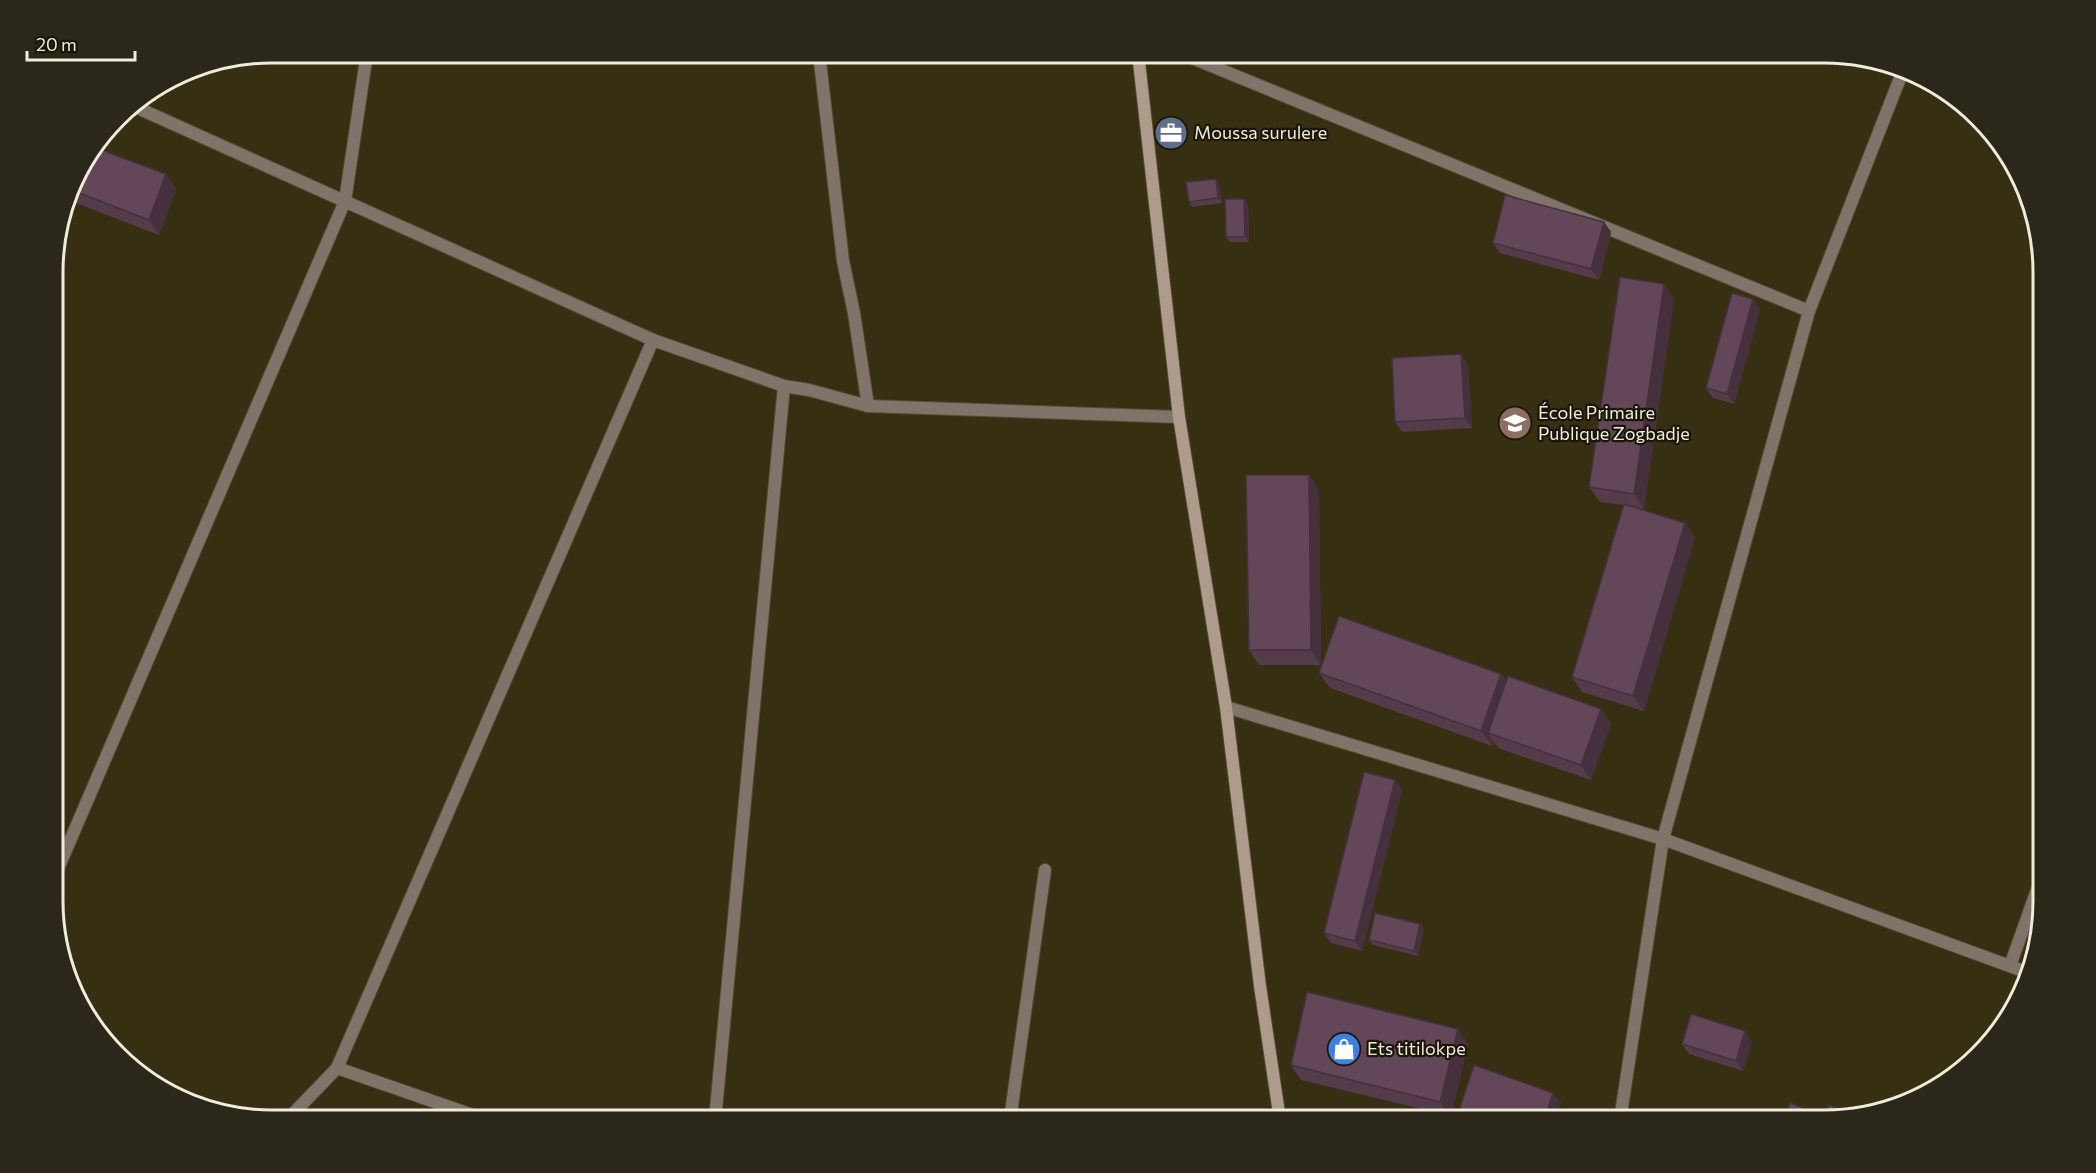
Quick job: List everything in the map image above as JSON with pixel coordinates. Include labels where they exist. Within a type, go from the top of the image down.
[{"type":"street","points":[[63,857],[345,201],[365,63]]},
{"type":"street","points":[[820,63],[843,261],[854,313],[868,406]]},
{"type":"street","points":[[1139,63],[1179,417],[1226,707],[1260,986],[1279,1110]]},
{"type":"street","points":[[1207,63],[1809,311]]},
{"type":"street","points":[[1622,1110],[1663,839],[1809,311],[1900,78]]},
{"type":"street","points":[[141,110],[653,340],[784,386],[809,390],[868,406],[1179,417]]},
{"type":"street","points":[[297,1110],[337,1068],[653,340]]},
{"type":"street","points":[[716,1110],[784,386]]},
{"type":"street","points":[[1226,707],[1663,839],[2021,970]]},
{"type":"street","points":[[1011,1110],[1045,870]]},
{"type":"street","points":[[2010,966],[2033,901]]},
{"type":"street","points":[[337,1068],[458,1110]]},
{"type":"building","points":[[102,150],[166,174],[149,220],[79,193]]},
{"type":"building","points":[[1216,179],[1218,198],[1189,202],[1186,182]]},
{"type":"building","points":[[1505,195],[1604,222],[1591,269],[1493,243]]},
{"type":"building","points":[[1225,199],[1244,199],[1245,237],[1226,237]]},
{"type":"building","points":[[1620,277],[1664,284],[1634,494],[1589,487]]},
{"type":"building","points":[[1732,293],[1753,299],[1727,394],[1706,388]]},
{"type":"building","points":[[1461,354],[1465,418],[1395,422],[1392,358]]},
{"type":"building","points":[[1246,475],[1309,475],[1311,650],[1249,650]]},
{"type":"building","points":[[1624,504],[1685,523],[1633,696],[1572,677]]},
{"type":"building","points":[[1339,616],[1501,674],[1481,731],[1319,673]]},
{"type":"building","points":[[1508,676],[1601,709],[1581,765],[1488,733]]},
{"type":"building","points":[[1364,772],[1395,780],[1355,941],[1324,933]]},
{"type":"building","points":[[1375,913],[1420,924],[1414,951],[1369,940]]},
{"type":"building","points":[[1307,992],[1458,1029],[1440,1102],[1291,1065]]},
{"type":"building","points":[[1691,1014],[1745,1031],[1736,1061],[1682,1044]]},
{"type":"building","points":[[1474,1065],[1553,1093],[1547,1110],[1459,1110]]},
{"type":"building","points":[[1790,1103],[1810,1110],[1788,1110]]},
{"type":"building","points":[[1829,1105],[1840,1110],[1837,1110],[1827,1110]]},
{"type":"place","name":"Moussa surulere","points":[[1171,133]]},
{"type":"place","name":"École Primaire Publique Zogbadje","points":[[1515,423]]},
{"type":"place","name":"Ets titilokpe","points":[[1344,1049]]}]
